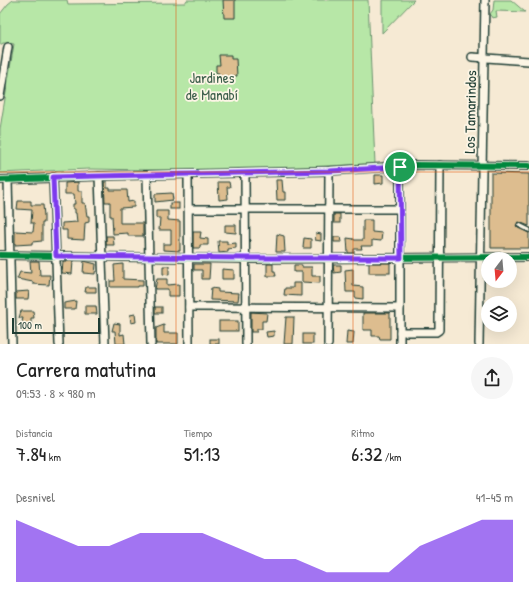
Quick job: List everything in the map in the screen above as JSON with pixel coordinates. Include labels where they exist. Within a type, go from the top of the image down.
[{"type":"street","name":"Los Tamarindos","points":[[478,344],[486,0]]},
{"type":"street","points":[[0,96],[8,47]]},
{"type":"street","points":[[472,57],[529,61]]},
{"type":"street","points":[[400,332],[436,332],[439,330],[440,165]]},
{"type":"street","points":[[0,180],[53,177],[245,174],[440,165],[529,166]]},
{"type":"street","points":[[400,167],[400,344]]},
{"type":"street","points":[[328,344],[329,171]]},
{"type":"street","points":[[245,174],[246,344]]},
{"type":"street","points":[[188,175],[189,344]]},
{"type":"street","points":[[99,176],[105,344]]},
{"type":"street","points":[[147,176],[151,344]]},
{"type":"street","points":[[53,177],[59,344]]},
{"type":"street","points":[[8,180],[12,344]]},
{"type":"street","points":[[188,209],[400,209]]},
{"type":"street","points":[[0,255],[189,258],[529,257]]},
{"type":"street","points":[[189,307],[400,308]]},
{"type":"lane","points":[[519,225],[529,230]]},
{"type":"green space","name":"Jardines de Manabí","points":[[13,0],[67,0],[68,4],[185,3],[187,0],[368,0],[375,164],[211,171],[89,169],[0,173],[0,129],[14,44],[3,43],[0,45],[0,14]]},
{"type":"green space","points":[[382,0],[414,0],[382,33]]},
{"type":"green space","points":[[494,0],[511,0],[525,12],[496,11],[497,17],[492,18],[490,14],[493,10]]},
{"type":"building","points":[[223,0],[235,0],[235,18],[224,18]]},
{"type":"building","points":[[219,55],[231,55],[231,59],[236,59],[237,76],[231,76],[232,82],[220,82],[219,73],[216,73],[216,65],[220,65]]},
{"type":"building","points":[[491,173],[529,174],[529,226],[519,222],[516,225],[518,228],[529,233],[529,248],[491,248]]},
{"type":"building","points":[[375,175],[383,175],[383,183],[375,184]]},
{"type":"building","points":[[276,180],[282,180],[285,200],[277,200]]},
{"type":"building","points":[[78,182],[78,191],[82,191],[82,203],[85,203],[87,216],[89,216],[89,222],[85,223],[84,240],[67,239],[67,230],[62,230],[62,223],[77,222],[75,209],[73,209],[73,204],[75,204],[74,194],[65,194],[65,183]]},
{"type":"building","points":[[104,182],[107,182],[107,188],[110,188],[110,190],[127,190],[128,202],[134,201],[134,207],[120,208],[120,223],[143,223],[143,236],[128,236],[128,233],[113,234],[112,216],[110,216],[110,202],[105,202]]},
{"type":"building","points":[[218,182],[229,182],[230,187],[227,187],[228,199],[219,200]]},
{"type":"building","points":[[172,193],[173,200],[155,202],[155,194]]},
{"type":"building","points":[[18,201],[31,201],[31,205],[43,205],[44,223],[42,223],[42,241],[32,242],[32,244],[15,245],[15,231],[33,232],[34,223],[31,223],[32,210],[17,209]]},
{"type":"building","points":[[170,203],[179,203],[179,209],[170,209]]},
{"type":"building","points":[[156,211],[168,211],[168,220],[180,221],[180,251],[163,250],[163,244],[171,244],[171,230],[159,230],[160,218],[156,218]]},
{"type":"building","points":[[334,214],[340,214],[340,223],[334,223]]},
{"type":"building","points":[[363,220],[372,220],[372,232],[382,233],[381,241],[372,240],[372,246],[361,246],[362,249],[354,249],[354,253],[348,253],[347,238],[363,240]]},
{"type":"building","points":[[225,225],[236,225],[236,233],[225,232]]},
{"type":"building","points":[[193,232],[201,232],[200,238],[208,239],[208,245],[200,245],[200,248],[193,248]]},
{"type":"building","points":[[316,233],[321,234],[321,241],[315,240]]},
{"type":"building","points":[[277,234],[284,236],[285,252],[276,252]]},
{"type":"building","points":[[106,236],[113,236],[114,245],[106,245]]},
{"type":"building","points":[[334,237],[341,237],[342,242],[334,242]]},
{"type":"building","points":[[304,238],[311,239],[311,248],[303,248]]},
{"type":"building","points":[[218,241],[227,241],[227,244],[236,243],[236,248],[228,249],[228,252],[219,253]]},
{"type":"building","points":[[30,261],[39,261],[40,275],[50,275],[49,285],[33,284],[33,282],[17,279],[20,272],[31,273]]},
{"type":"building","points":[[63,261],[73,261],[72,274],[62,273]]},
{"type":"building","points":[[84,261],[96,264],[95,274],[83,273]]},
{"type":"building","points":[[369,263],[390,263],[390,273],[369,273]]},
{"type":"building","points":[[123,264],[123,279],[143,280],[143,286],[110,287],[110,281],[115,281],[114,265]]},
{"type":"building","points":[[194,264],[210,264],[209,279],[202,279],[202,270],[194,270]]},
{"type":"building","points":[[267,264],[273,264],[273,271],[275,271],[276,276],[267,276]]},
{"type":"building","points":[[294,265],[312,267],[312,276],[320,276],[320,283],[302,282],[302,272],[294,272]]},
{"type":"building","points":[[333,265],[341,265],[341,272],[334,273]]},
{"type":"building","points":[[163,266],[169,266],[169,275],[163,274]]},
{"type":"building","points":[[222,269],[234,270],[234,279],[222,279]]},
{"type":"building","points":[[353,269],[353,286],[363,287],[363,299],[355,298],[355,292],[346,292],[345,270]]},
{"type":"building","points":[[157,279],[167,279],[167,285],[179,284],[179,296],[168,296],[168,289],[155,289]]},
{"type":"building","points":[[293,283],[301,283],[301,296],[284,295],[285,288],[293,288]]},
{"type":"building","points":[[86,287],[96,287],[96,292],[85,292]]},
{"type":"building","points":[[211,288],[218,289],[218,292],[239,293],[238,301],[210,300]]},
{"type":"building","points":[[29,291],[28,299],[16,299],[16,292]]},
{"type":"building","points":[[76,301],[75,309],[64,309],[64,303]]},
{"type":"building","points":[[85,306],[96,306],[97,314],[85,314]]},
{"type":"building","points":[[155,307],[162,307],[162,313],[155,313]]},
{"type":"building","points":[[21,311],[33,311],[34,318],[31,318],[31,329],[21,326],[23,318],[19,318]]},
{"type":"building","points":[[251,312],[267,313],[266,321],[262,321],[262,329],[257,329],[257,332],[251,332]]},
{"type":"building","points":[[363,313],[390,313],[390,339],[380,339],[379,336],[372,336],[372,330],[363,330]]},
{"type":"building","points":[[135,314],[136,322],[131,323],[130,315]]},
{"type":"building","points":[[286,317],[294,317],[293,344],[284,344]]},
{"type":"building","points":[[219,321],[238,321],[238,331],[219,331]]},
{"type":"building","points":[[114,323],[120,324],[120,335],[124,334],[125,344],[116,344],[115,331],[112,331]]},
{"type":"building","points":[[164,325],[164,333],[178,333],[178,344],[156,344],[156,328]]},
{"type":"building","points":[[274,331],[274,336],[267,337],[266,332]]},
{"type":"building","points":[[347,331],[354,332],[353,344],[346,344]]},
{"type":"building","points":[[303,334],[313,334],[313,344],[303,344]]},
{"type":"building","points":[[210,339],[219,339],[219,344],[210,344]]},
{"type":"cycle path","points":[[0,180],[329,171],[416,165],[529,166]]},
{"type":"cycle path","points":[[0,255],[246,259],[529,257]]},
{"type":"route","points":[[400,167],[401,258],[56,256],[53,177],[329,171],[400,167]]}]
